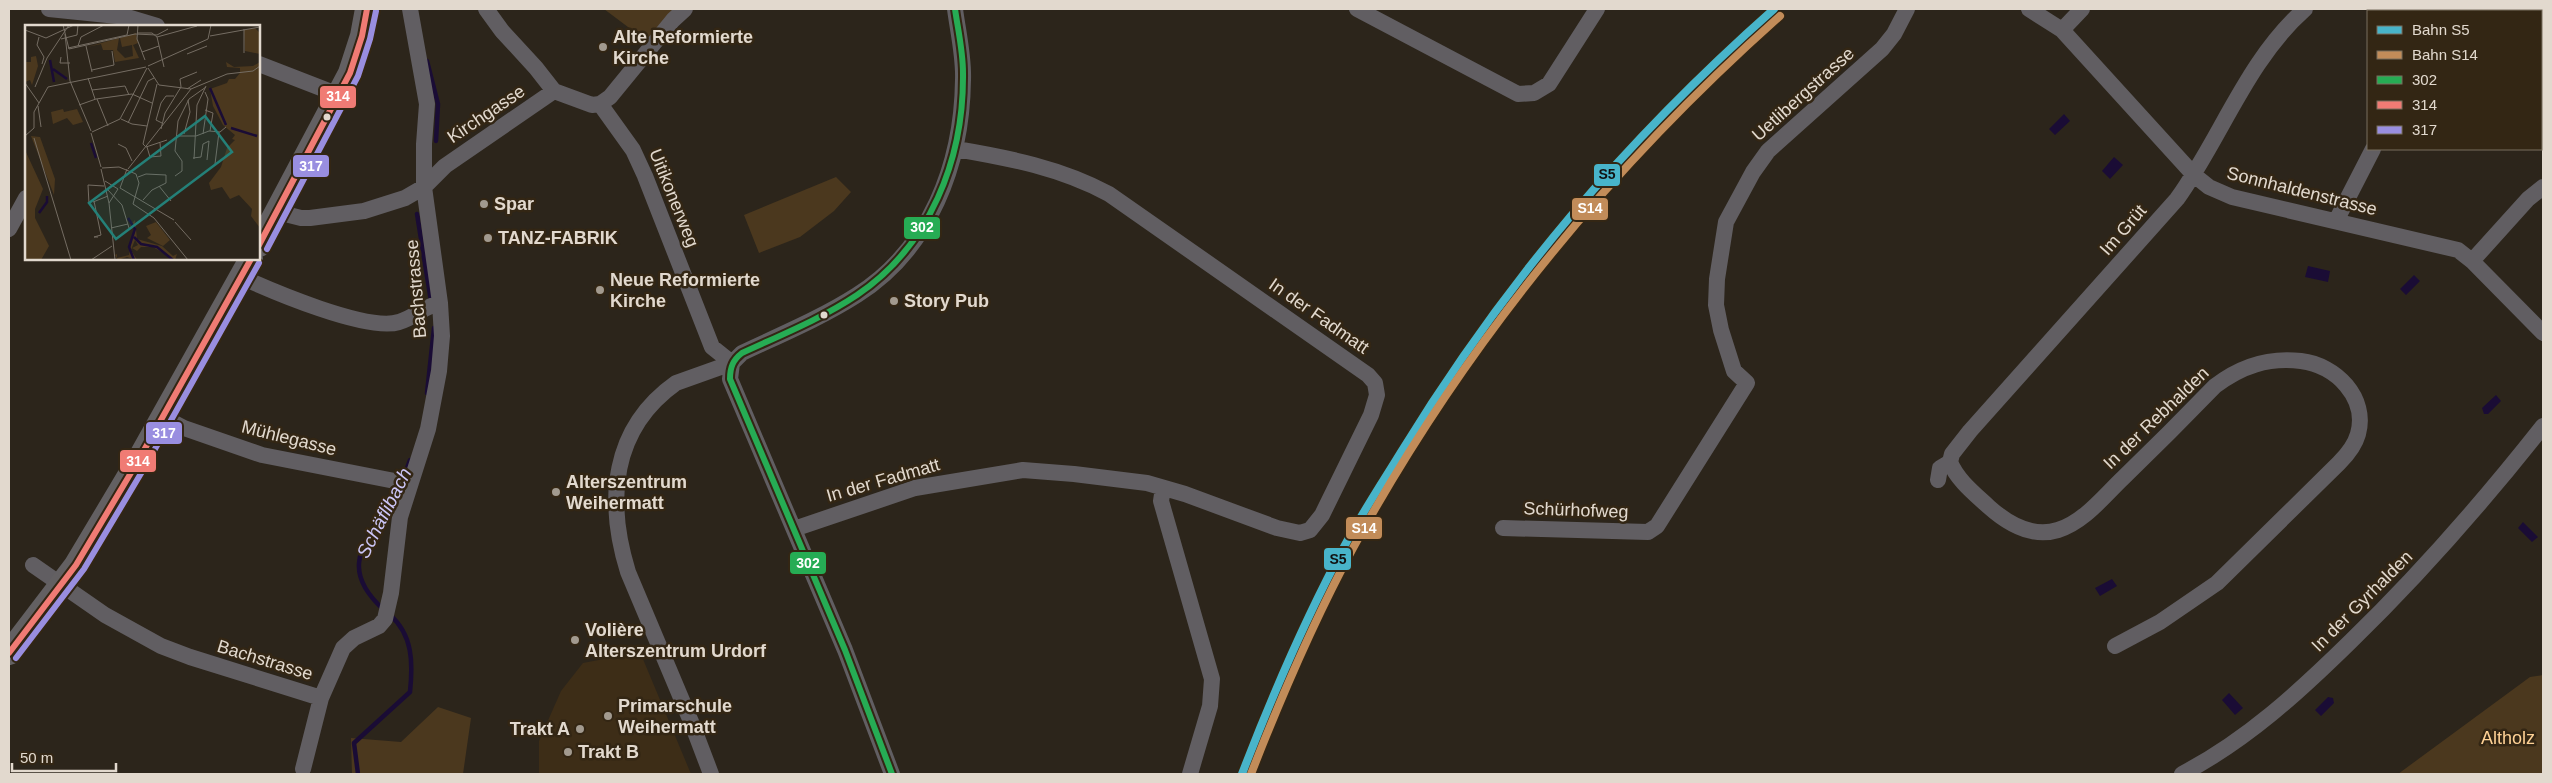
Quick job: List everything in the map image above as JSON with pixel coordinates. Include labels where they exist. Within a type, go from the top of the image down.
[{"type":"main road","points":[[260,243],[339,96],[356,57],[367,9]]},
{"type":"main road","points":[[9,653],[62,584],[115,500],[246,268]]},
{"type":"street","points":[[49,9],[91,20],[127,17],[154,25]]},
{"type":"street","name":"Bachstrasse","points":[[33,566],[105,615],[160,646],[321,698],[343,648],[354,638],[379,626],[386,612],[404,483],[428,429],[435,400],[442,336],[435,304],[424,187],[428,104],[410,9]]},
{"type":"street","points":[[486,9],[502,31],[554,91]]},
{"type":"street","points":[[711,774],[621,551],[616,512],[617,475],[628,439],[649,405],[676,383],[732,363],[742,353],[823,314],[858,294],[896,262],[913,244],[944,190],[956,149],[963,80],[955,9]]},
{"type":"street","points":[[1356,9],[1518,94],[1534,93],[1549,84],[1597,9]]},
{"type":"street","name":"Uetlibergstrasse","points":[[1648,532],[1657,526],[1747,383],[1734,371],[1721,330],[1716,305],[1717,279],[1726,222],[1753,172],[1768,151],[1882,49],[1894,34],[1907,9]]},
{"type":"street","name":"Sonnhaldenstrasse","points":[[2029,9],[2062,30],[2194,176],[2209,187],[2232,197],[2458,250],[2472,260],[2543,333]]},
{"type":"street","points":[[2062,30],[2082,9]]},
{"type":"street","name":"Im Grüt","points":[[1950,462],[1952,454],[1970,431],[2141,240],[2194,176],[2261,59],[2276,38],[2305,9]]},
{"type":"street","points":[[600,104],[610,97],[679,14]]},
{"type":"street","points":[[260,64],[339,96]]},
{"type":"street","name":"Kirchgasse","points":[[277,212],[300,218],[364,211],[405,198],[424,187],[445,166],[554,91],[592,105],[600,104]]},
{"type":"street","name":"Uitikonerweg","points":[[600,104],[632,150],[645,176],[712,347],[732,363]]},
{"type":"street","name":"In der Fadmatt","points":[[794,529],[915,488],[1023,470],[1112,478],[1163,488],[1289,532],[1300,533],[1310,530],[1322,515],[1371,416],[1377,395],[1375,384],[1368,375],[1109,194],[1084,181],[1031,164],[956,149]]},
{"type":"street","points":[[2336,221],[2372,150]]},
{"type":"street","points":[[2472,260],[2528,199],[2543,187]]},
{"type":"street","points":[[9,230],[25,200]]},
{"type":"street","points":[[246,268],[300,303],[374,322],[398,322],[435,304]]},
{"type":"street","name":"In der Rebhalden","points":[[1950,462],[1953,470],[1970,490],[2002,519],[2020,529],[2038,532],[2057,530],[2084,515],[2215,386],[2234,372],[2251,365],[2303,361],[2325,370],[2352,390],[2359,406],[2358,434],[2349,452],[2339,463],[2217,583],[2160,622],[2115,646]]},
{"type":"street","points":[[732,363],[730,379],[845,650],[892,774]]},
{"type":"street","name":"Mühlegasse","points":[[163,418],[184,428],[262,455],[404,483]]},
{"type":"street","name":"In der Gyrhalden","points":[[2182,774],[2208,760],[2260,724],[2327,664],[2415,578],[2451,538],[2543,426]]},
{"type":"street","points":[[1938,480],[1940,468],[1950,462]]},
{"type":"street","points":[[1163,488],[1161,501],[1212,679],[1210,706],[1190,774]]},
{"type":"street","name":"Schürhofweg","points":[[1503,528],[1648,532]]},
{"type":"street","points":[[303,769],[321,698]]},
{"type":"shaded area","points":[[2064,114],[2070,121],[2055,135],[2049,129]]},
{"type":"shaded area","points":[[2114,157],[2123,165],[2110,179],[2102,171]]},
{"type":"shaded area","points":[[2308,266],[2330,271],[2328,282],[2305,277]]},
{"type":"shaded area","points":[[2414,275],[2420,281],[2406,295],[2400,289]]},
{"type":"shaded area","points":[[2496,395],[2501,401],[2488,414],[2484,414],[2482,408]]},
{"type":"shaded area","points":[[2523,522],[2538,537],[2532,542],[2518,528]]},
{"type":"shaded area","points":[[2112,579],[2117,586],[2100,596],[2095,588]]},
{"type":"shaded area","name":"Primarschule Weihermatt","points":[[640,652],[691,774],[539,774],[539,741],[561,691],[583,663]]},
{"type":"shaded area","points":[[2229,693],[2243,708],[2235,715],[2222,700]]},
{"type":"shaded area","points":[[2328,697],[2333,698],[2334,703],[2321,716],[2315,710]]},
{"type":"green space","points":[[604,9],[677,9],[648,42]]},
{"type":"green space","points":[[836,177],[851,192],[834,211],[800,237],[759,253],[744,215]]},
{"type":"green space","name":"Altholz","points":[[2543,675],[2543,774],[2398,774],[2530,677]]},
{"type":"green space","points":[[438,707],[471,718],[463,774],[352,774],[351,738],[401,742]]},
{"type":"waterway","name":"Schäflibach","points":[[427,61],[438,104],[436,141]]},
{"type":"waterway","name":"Schäflibach","points":[[417,214],[431,301]]},
{"type":"waterway","name":"Schäflibach","points":[[427,393],[434,328]]},
{"type":"waterway","name":"Schäflibach","points":[[403,479],[410,460]]},
{"type":"waterway","name":"Schäflibach","points":[[384,610],[363,584],[359,572],[359,560],[368,536],[401,486]]},
{"type":"waterway","name":"Schäflibach","points":[[358,774],[354,743],[410,692],[410,650],[403,631],[390,615]]},
{"type":"rail line","name":"S5","points":[[1242,774],[1290,658],[1316,601],[1345,545],[1401,452],[1482,329],[1571,216],[1618,163],[1667,110],[1774,9]]},
{"type":"rail line","name":"S14","points":[[1251,774],[1299,659],[1339,575],[1396,473],[1442,401],[1544,263],[1599,198],[1656,135],[1717,74],[1780,16]]},
{"type":"transit line","name":"314","points":[[260,243],[350,73],[362,36],[367,9]]},
{"type":"transit line","name":"302","points":[[892,774],[845,650],[730,379],[730,375],[734,361],[742,353],[843,304],[883,275],[904,252],[923,226],[938,198],[949,168],[957,137],[962,105],[963,73],[955,9]]},
{"type":"transit line","name":"317","points":[[267,249],[358,76],[370,39],[376,11]]},
{"type":"transit line","name":"314","points":[[9,653],[76,565],[138,461],[250,260]]},
{"type":"transit line","name":"317","points":[[16,658],[84,569],[146,465],[259,263]]},
{"type":"place","name":"Alte Reformierte Kirche","points":[[603,47]]},
{"type":"place","name":"Spar","points":[[484,204]]},
{"type":"place","name":"TANZ-FABRIK","points":[[488,238]]},
{"type":"place","name":"Neue Reformierte Kirche","points":[[600,290]]},
{"type":"place","name":"Story Pub","points":[[894,301]]},
{"type":"place","name":"Alterszentrum Weihermatt","points":[[556,492]]},
{"type":"place","name":"Volière Alterszentrum Urdorf","points":[[575,640]]},
{"type":"place","name":"Primarschule Weihermatt","points":[[608,716]]},
{"type":"place","name":"Trakt A","points":[[580,729]]},
{"type":"place","name":"Trakt B","points":[[568,752]]}]
